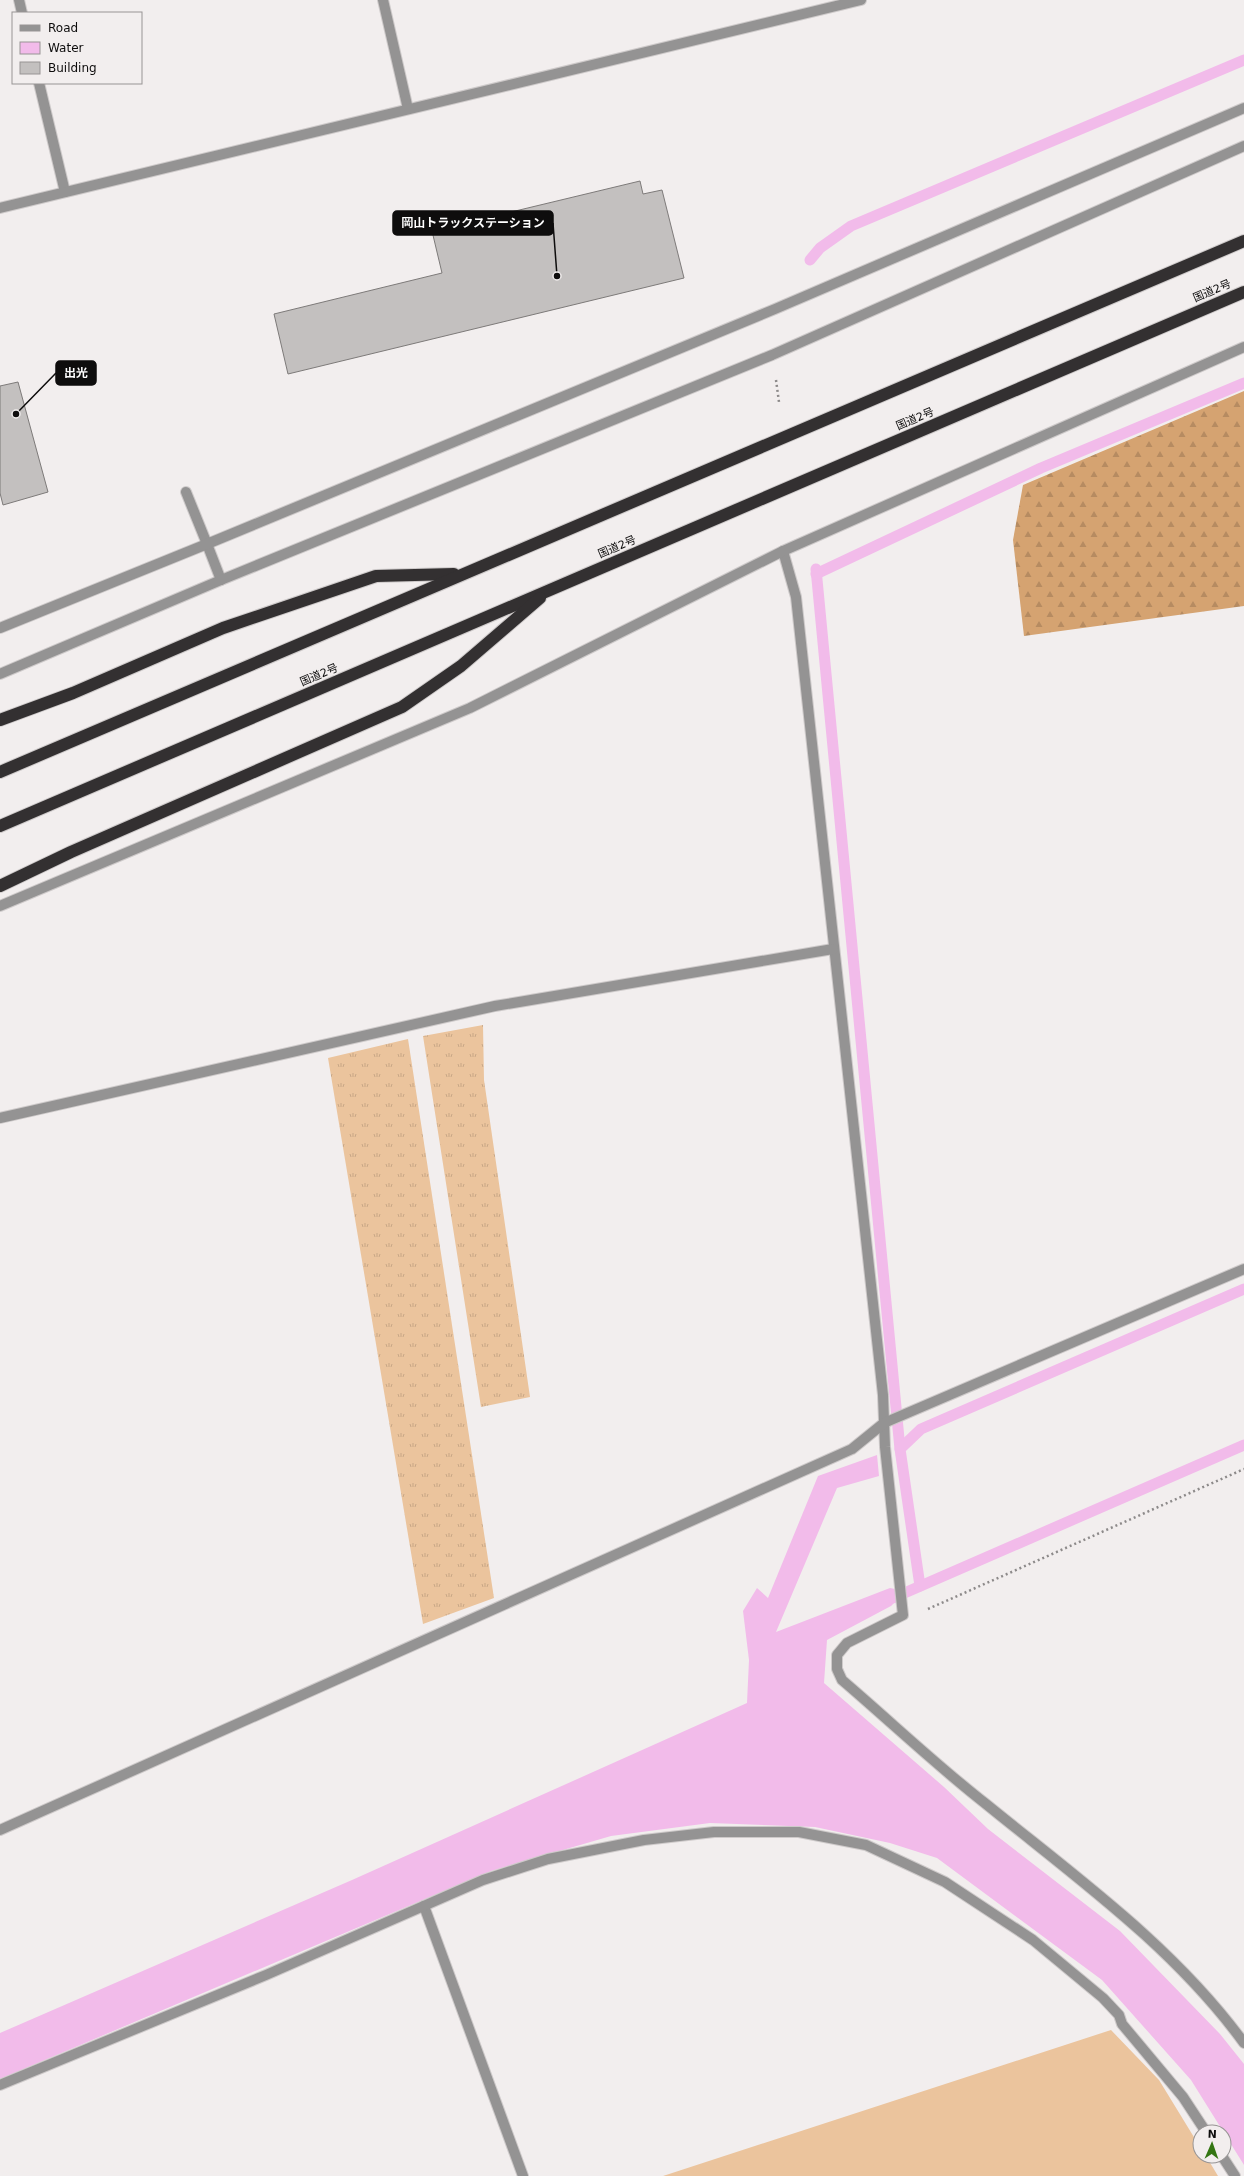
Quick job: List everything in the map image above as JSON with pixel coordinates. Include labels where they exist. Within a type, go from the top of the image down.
[{"type":"highway","points":[[0,772],[460,573],[876,400],[1244,241]]},
{"type":"highway","name":"国道2号","points":[[0,826],[1244,292]]},
{"type":"highway","points":[[0,720],[74,693],[223,628],[376,576],[460,573]]},
{"type":"highway","points":[[0,886],[71,852],[402,707],[461,666],[550,589]]},
{"type":"street","points":[[19,0],[22,12]]},
{"type":"street","points":[[383,0],[408,109]]},
{"type":"street","points":[[0,208],[861,0]]},
{"type":"street","points":[[39,84],[65,192]]},
{"type":"street","points":[[0,628],[776,309],[1244,108]]},
{"type":"street","points":[[0,674],[220,580],[772,355],[1244,146]]},
{"type":"street","points":[[0,906],[470,708],[783,551],[1244,347]]},
{"type":"street","points":[[186,492],[220,580]]},
{"type":"street","points":[[783,551],[796,597],[833,948],[886,1421],[903,1615],[847,1643],[837,1654],[837,1669],[842,1680],[982,1802],[1137,1926],[1184,1971],[1227,2020],[1244,2043]]},
{"type":"street","points":[[0,1118],[495,1006],[833,948]]},
{"type":"street","points":[[0,1830],[852,1449],[886,1421],[1244,1269]]},
{"type":"street","points":[[0,2085],[266,1975],[483,1880],[548,1859],[644,1840],[714,1832],[799,1832],[866,1844],[945,1882],[1034,1940],[1103,1998],[1183,2097],[1201,2124]]},
{"type":"street","points":[[424,1906],[523,2176]]},
{"type":"street","points":[[1227,2164],[1235,2176]]},
{"type":"path","points":[[903,1615],[926,1609],[1244,1469]]},
{"type":"green space","points":[[1244,391],[1244,606],[1024,636],[1013,540],[1023,485]]},
{"type":"green space","points":[[483,1025],[484,1080],[530,1397],[481,1407],[423,1036]]},
{"type":"green space","points":[[408,1039],[494,1598],[423,1624],[328,1058]]},
{"type":"green space","points":[[1111,2030],[1159,2080],[1192,2134],[1192,2164],[1211,2164],[1218,2176],[663,2176]]},
{"type":"water","points":[[877,1455],[879,1476],[837,1488],[776,1632],[890,1588],[895,1589],[897,1600],[891,1606],[827,1640],[824,1683],[944,1787],[988,1829],[1120,1931],[1220,2034],[1244,2064],[1244,2165],[1232,2146],[1232,2124],[1218,2124],[1191,2080],[1102,1980],[937,1858],[890,1843],[815,1827],[710,1823],[611,1836],[491,1871],[0,2079],[0,2033],[352,1880],[747,1703],[749,1660],[743,1611],[757,1588],[768,1598],[818,1476]]},
{"type":"building","points":[[640,181],[643,194],[662,190],[684,278],[288,374],[274,314],[442,273],[432,231]]},
{"type":"building","points":[[18,382],[48,492],[3,505],[0,493],[0,386]]},
{"type":"waterway","points":[[810,260],[820,248],[851,226],[1244,60]]},
{"type":"waterway","points":[[816,574],[1041,468],[1244,383]]},
{"type":"waterway","points":[[816,569],[900,1449]]},
{"type":"waterway","points":[[920,1586],[900,1449],[921,1429],[1244,1289]]},
{"type":"waterway","points":[[893,1598],[1244,1445]]},
{"type":"place","name":"岡山トラックステーション","points":[[557,276]]},
{"type":"place","name":"出光","points":[[16,414]]}]
